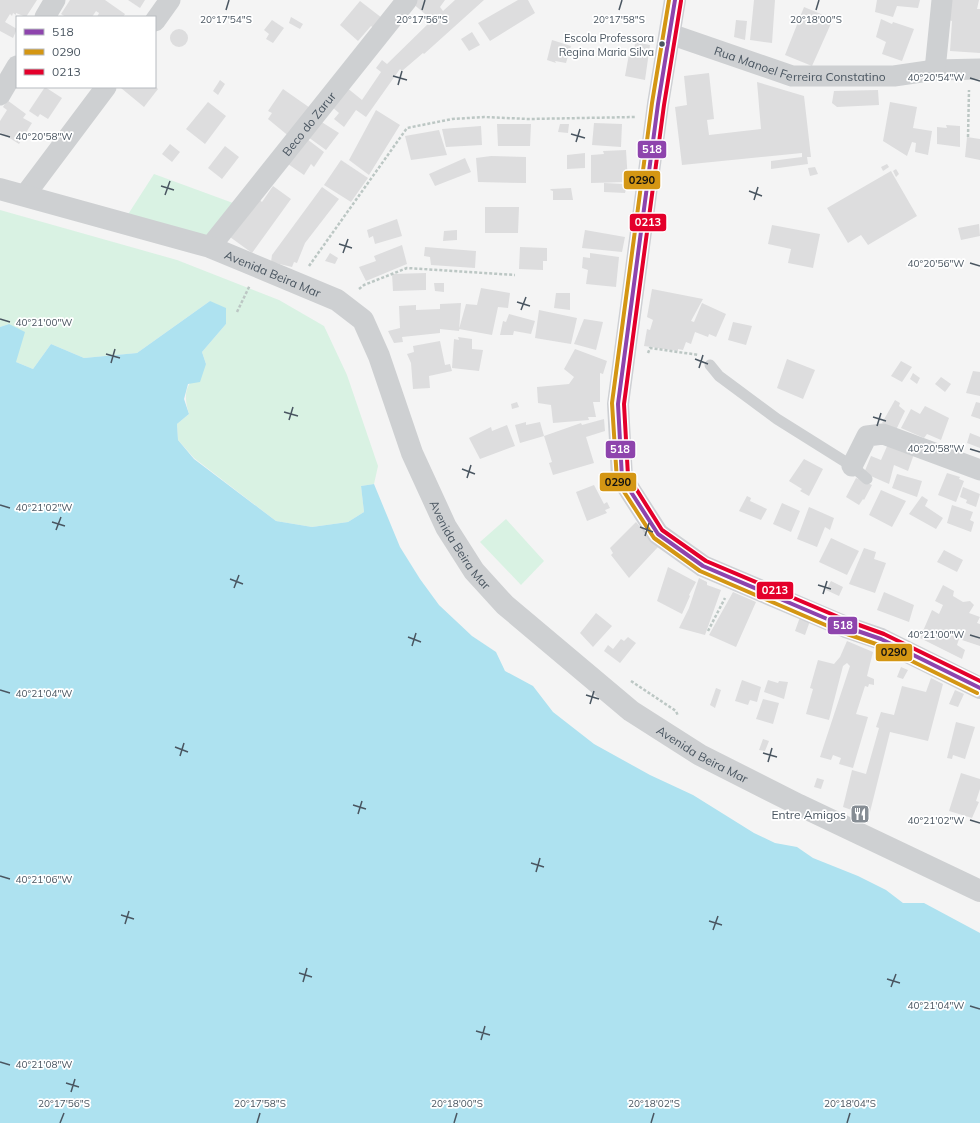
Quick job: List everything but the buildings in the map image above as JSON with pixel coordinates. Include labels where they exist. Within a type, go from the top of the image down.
[{"type":"main road","points":[[676,0],[658,104],[618,404],[622,478],[658,534],[703,566],[735,578],[846,627],[881,639],[980,688]]},
{"type":"street","points":[[46,16],[55,0]]},
{"type":"street","points":[[156,20],[170,0]]},
{"type":"street","name":"Beco do Zarur","points":[[210,247],[406,0]]},
{"type":"street","points":[[935,70],[942,0]]},
{"type":"street","name":"Rua Manoel Ferreira Constatino","points":[[670,34],[792,76],[894,76],[935,70],[975,69]]},
{"type":"street","points":[[0,95],[16,68]]},
{"type":"street","points":[[25,195],[105,88]]},
{"type":"street","name":"Avenida Beira Mar","points":[[0,189],[210,247],[337,300],[363,320],[379,356],[412,453],[446,527],[474,571],[505,605],[631,711],[700,755],[799,805],[980,891]]},
{"type":"street","points":[[860,472],[867,436],[883,434],[980,470]]},
{"type":"lane","points":[[710,365],[719,376],[777,419],[860,472]]},
{"type":"path","points":[[968,137],[975,69]]},
{"type":"path","points":[[297,283],[407,128],[452,119],[484,117],[529,119],[637,117]]},
{"type":"path","points":[[337,300],[350,298],[364,284],[407,268],[515,275]]},
{"type":"path","points":[[237,312],[252,282]]},
{"type":"path","points":[[623,368],[643,361],[650,348],[704,356],[710,358],[710,365]]},
{"type":"path","points":[[708,631],[735,578]]},
{"type":"green space","points":[[154,174],[233,203],[208,237],[127,216]]},
{"type":"green space","points":[[0,210],[177,260],[279,300],[324,326],[347,375],[378,466],[374,484],[361,486],[364,512],[348,522],[312,527],[276,521],[194,458],[178,440],[177,424],[189,414],[186,398],[188,386],[206,364],[202,352],[226,324],[210,301],[137,353],[84,358],[51,344],[33,369],[16,362],[9,324],[0,327]]},
{"type":"green space","points":[[506,519],[544,561],[521,585],[480,542]]},
{"type":"water","points":[[210,301],[226,308],[226,324],[202,352],[206,364],[200,382],[188,384],[184,399],[189,414],[177,424],[178,440],[194,459],[276,521],[312,527],[348,522],[364,512],[361,486],[374,484],[400,547],[420,579],[439,605],[472,636],[496,652],[505,671],[533,686],[553,712],[594,744],[650,775],[693,795],[754,833],[775,843],[797,847],[813,858],[858,876],[886,890],[903,903],[924,903],[980,933],[980,1123],[0,1123],[0,327],[9,324],[25,332],[16,362],[33,369],[51,344],[84,358],[137,353]]},
{"type":"transit line","name":"0290","points":[[669,0],[652,103],[612,403],[617,481],[654,538],[700,571],[844,633],[879,645],[977,693]]},
{"type":"transit line","name":"518","points":[[675,0],[658,104],[618,404],[622,478],[658,534],[703,566],[846,627],[881,639],[980,688]]},
{"type":"transit line","name":"0213","points":[[681,1],[664,105],[624,404],[628,476],[662,530],[706,561],[848,621],[884,634],[980,681]]},
{"type":"place","name":"Escola Professora Regina Maria Silva","points":[[662,44]]},
{"type":"place","name":"Entre Amigos","points":[[860,814]]}]
